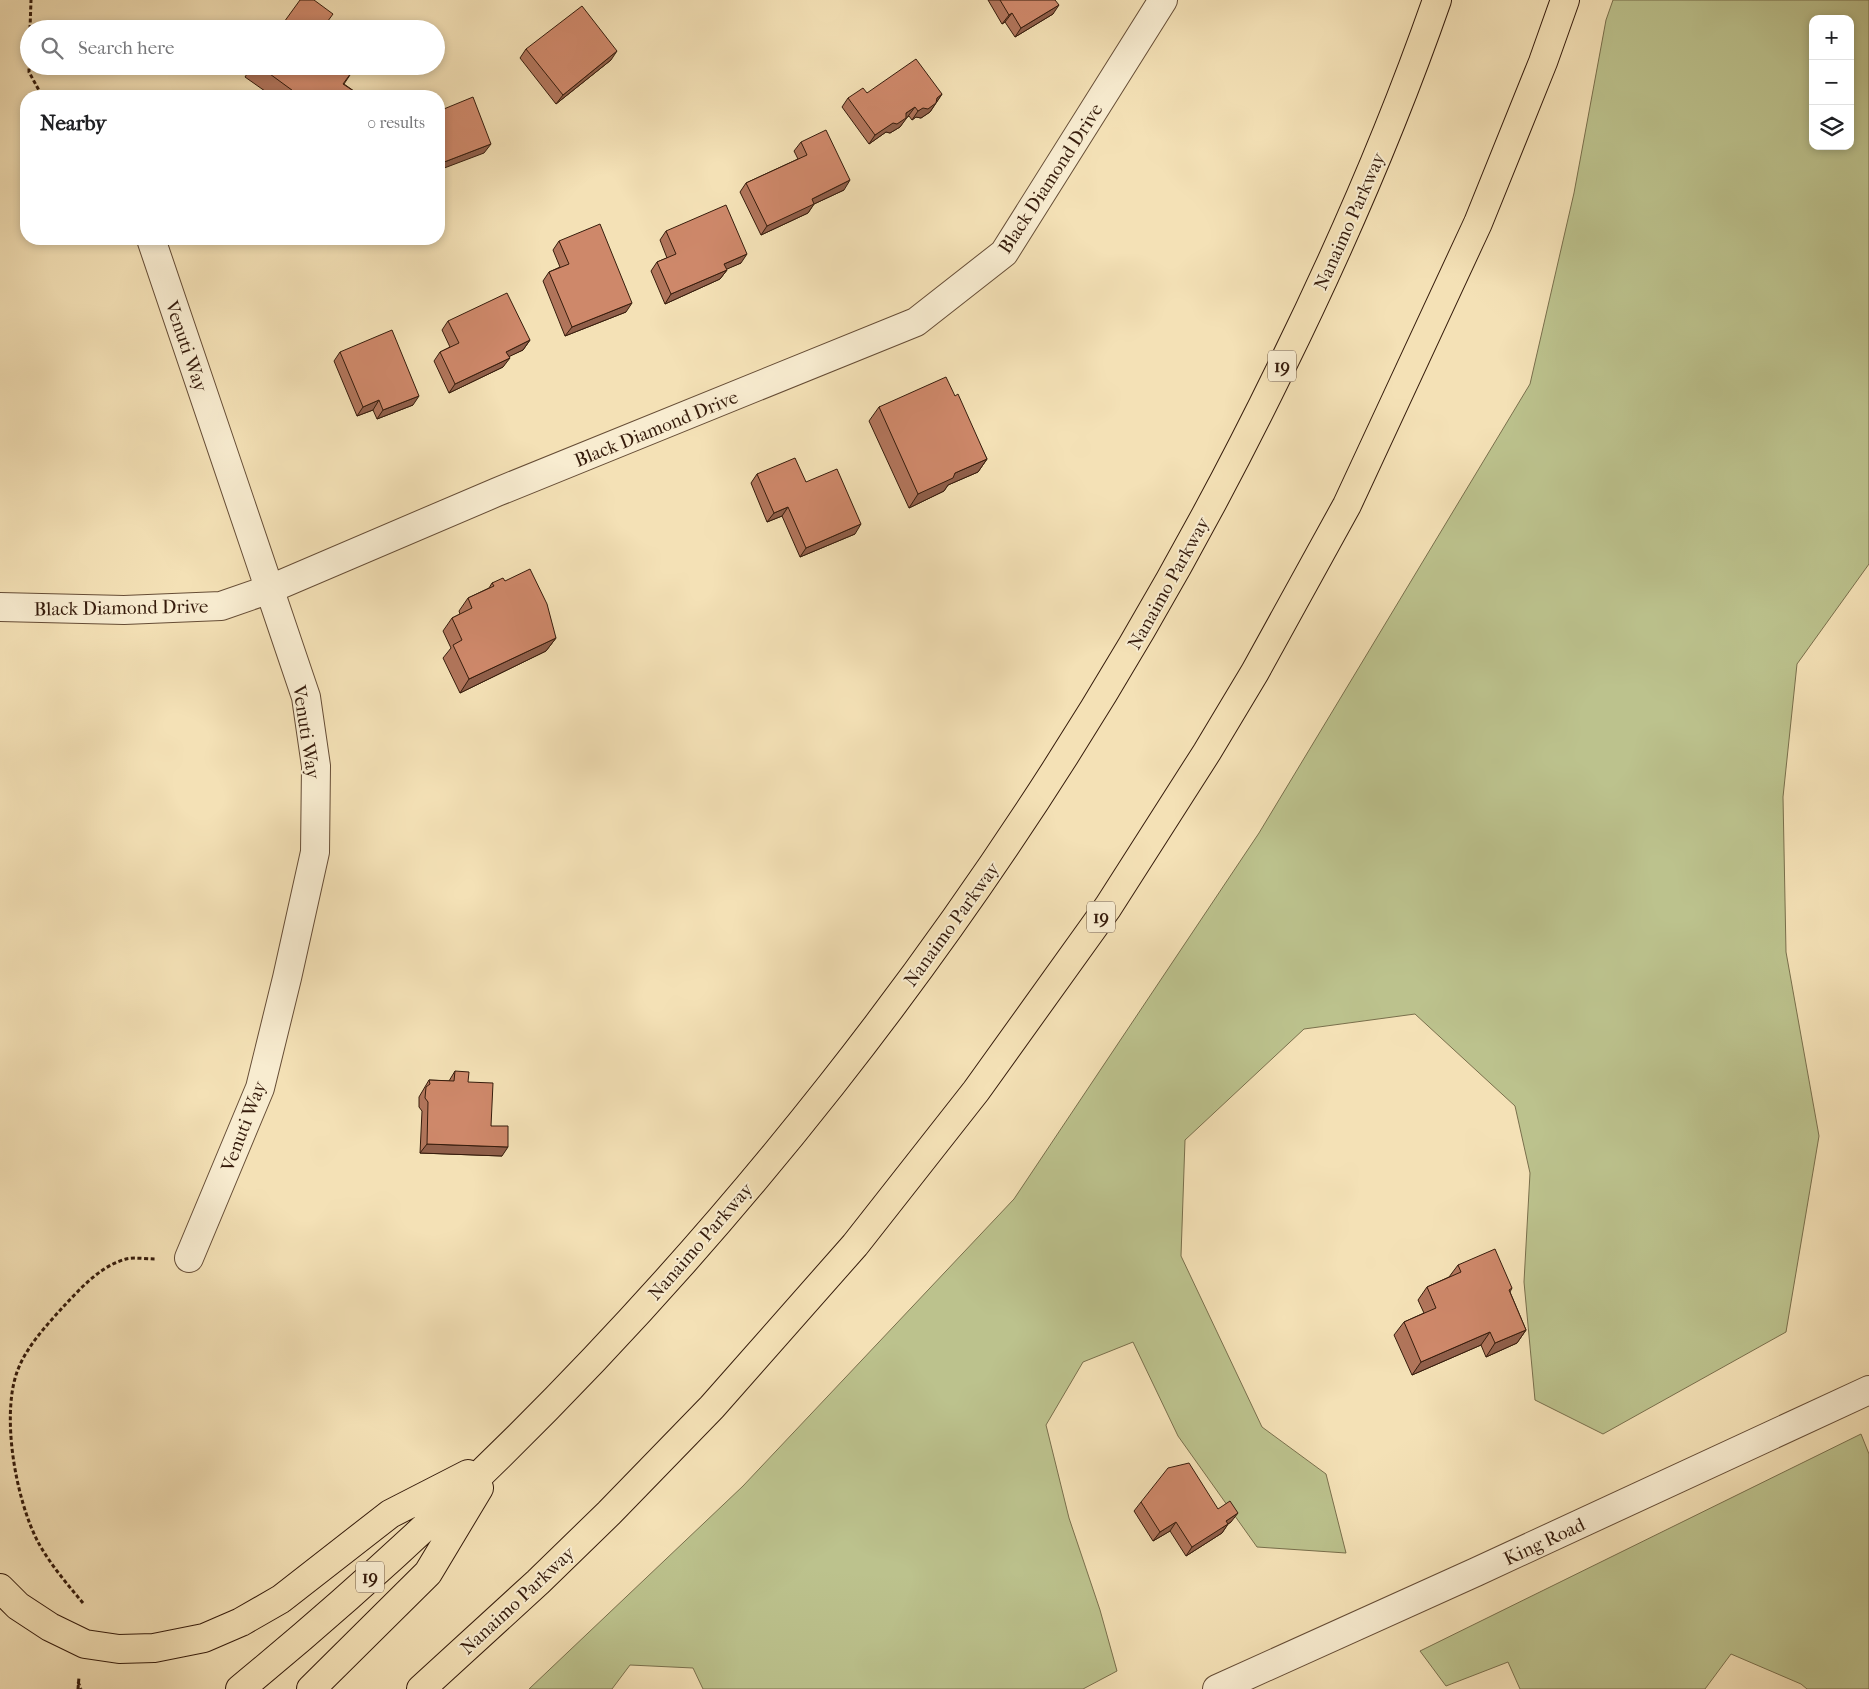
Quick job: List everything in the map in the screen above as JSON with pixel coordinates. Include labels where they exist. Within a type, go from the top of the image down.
[{"type":"highway","name":"Nanaimo Parkway","points":[[240,1689],[389,1560],[496,1459],[598,1355],[695,1249],[792,1133],[928,958],[1050,781],[1128,654],[1226,478],[1330,267],[1377,159],[1438,0]]},
{"type":"highway","name":"Nanaimo Parkway","points":[[421,1689],[538,1582],[609,1513],[712,1407],[855,1244],[976,1091],[1108,907],[1207,752],[1255,672],[1347,504],[1478,223],[1543,62],[1565,0]]},
{"type":"highway","points":[[0,1588],[18,1606],[50,1627],[85,1644],[119,1649],[154,1648],[204,1638],[241,1622],[281,1599],[390,1514],[496,1459]]},
{"type":"highway","points":[[311,1689],[428,1573],[496,1459]]},
{"type":"street","name":"Black Diamond Drive","points":[[0,607],[124,610],[221,606],[270,589],[497,492],[916,322],[1004,253],[1163,0]]},
{"type":"street","name":"Venuti Way","points":[[153,245],[306,698],[316,766],[315,852],[288,978],[260,1088],[189,1258]]},
{"type":"street","name":"King Road","points":[[1217,1689],[1476,1572],[1869,1390]]},
{"type":"path","points":[[30,20],[31,0]]},
{"type":"path","points":[[30,75],[38,90]]},
{"type":"path","points":[[86,1611],[83,1603],[56,1571],[38,1542],[27,1516],[12,1455],[11,1398],[17,1371],[28,1349],[50,1320],[81,1288],[104,1269],[126,1259],[189,1258]]},
{"type":"path","points":[[78,1682],[81,1689]]},
{"type":"green space","points":[[1613,0],[1869,0],[1869,564],[1797,664],[1783,797],[1786,952],[1819,1136],[1786,1332],[1603,1434],[1535,1400],[1524,1282],[1530,1173],[1515,1106],[1415,1014],[1304,1029],[1185,1140],[1181,1256],[1262,1427],[1326,1474],[1346,1553],[1257,1547],[1178,1436],[1133,1342],[1083,1362],[1046,1425],[1069,1518],[1100,1610],[1117,1671],[1083,1689],[703,1689],[693,1668],[630,1665],[612,1689],[529,1689],[743,1486],[1014,1199],[1259,833],[1530,384],[1574,193],[1606,20]]},
{"type":"green space","points":[[1861,1434],[1869,1454],[1869,1689],[1807,1689],[1801,1684],[1731,1654],[1705,1689],[1520,1689],[1508,1662],[1446,1686],[1420,1651]]},
{"type":"building","points":[[300,0],[314,0],[333,14],[329,20],[286,20]]},
{"type":"building","points":[[1000,0],[1055,0],[1059,5],[1021,28],[1012,13],[1009,15]]},
{"type":"building","points":[[582,6],[617,51],[563,95],[526,49]]},
{"type":"building","points":[[916,59],[942,94],[937,98],[936,103],[928,109],[923,108],[918,111],[915,107],[906,113],[906,118],[897,124],[893,123],[875,135],[848,98],[863,88],[867,93]]},
{"type":"building","points":[[271,75],[350,75],[343,84],[352,90],[292,90]]},
{"type":"building","points":[[473,97],[491,144],[445,162],[445,109]]},
{"type":"building","points":[[826,130],[850,180],[812,199],[814,204],[767,226],[746,183],[807,155],[801,142]]},
{"type":"building","points":[[726,205],[747,254],[724,264],[727,270],[671,294],[657,262],[676,254],[666,231]]},
{"type":"building","points":[[600,224],[632,303],[572,327],[549,272],[569,264],[559,241]]},
{"type":"building","points":[[507,293],[530,340],[506,352],[510,358],[455,384],[440,352],[459,343],[448,321]]},
{"type":"building","points":[[392,330],[419,396],[383,410],[379,400],[363,407],[340,352]]},
{"type":"building","points":[[946,377],[955,396],[958,394],[987,459],[955,473],[953,478],[918,494],[879,407]]},
{"type":"building","points":[[795,458],[806,482],[837,469],[861,524],[806,548],[788,507],[774,513],[757,474]]},
{"type":"building","points":[[530,569],[547,604],[556,638],[469,679],[453,645],[462,640],[452,618],[472,608],[468,598],[494,586],[492,583],[503,578],[505,581]]},
{"type":"building","points":[[455,1071],[469,1072],[468,1082],[493,1083],[491,1126],[508,1126],[508,1147],[427,1144],[428,1102],[425,1098],[426,1087],[430,1084],[429,1080],[454,1081]]},
{"type":"building","points":[[1495,1249],[1512,1288],[1509,1290],[1526,1330],[1495,1343],[1490,1332],[1421,1362],[1404,1322],[1436,1308],[1427,1287],[1461,1272],[1458,1265]]},
{"type":"building","points":[[1189,1463],[1218,1509],[1230,1501],[1238,1513],[1226,1521],[1228,1524],[1192,1547],[1176,1522],[1160,1532],[1141,1502],[1168,1468]]}]
